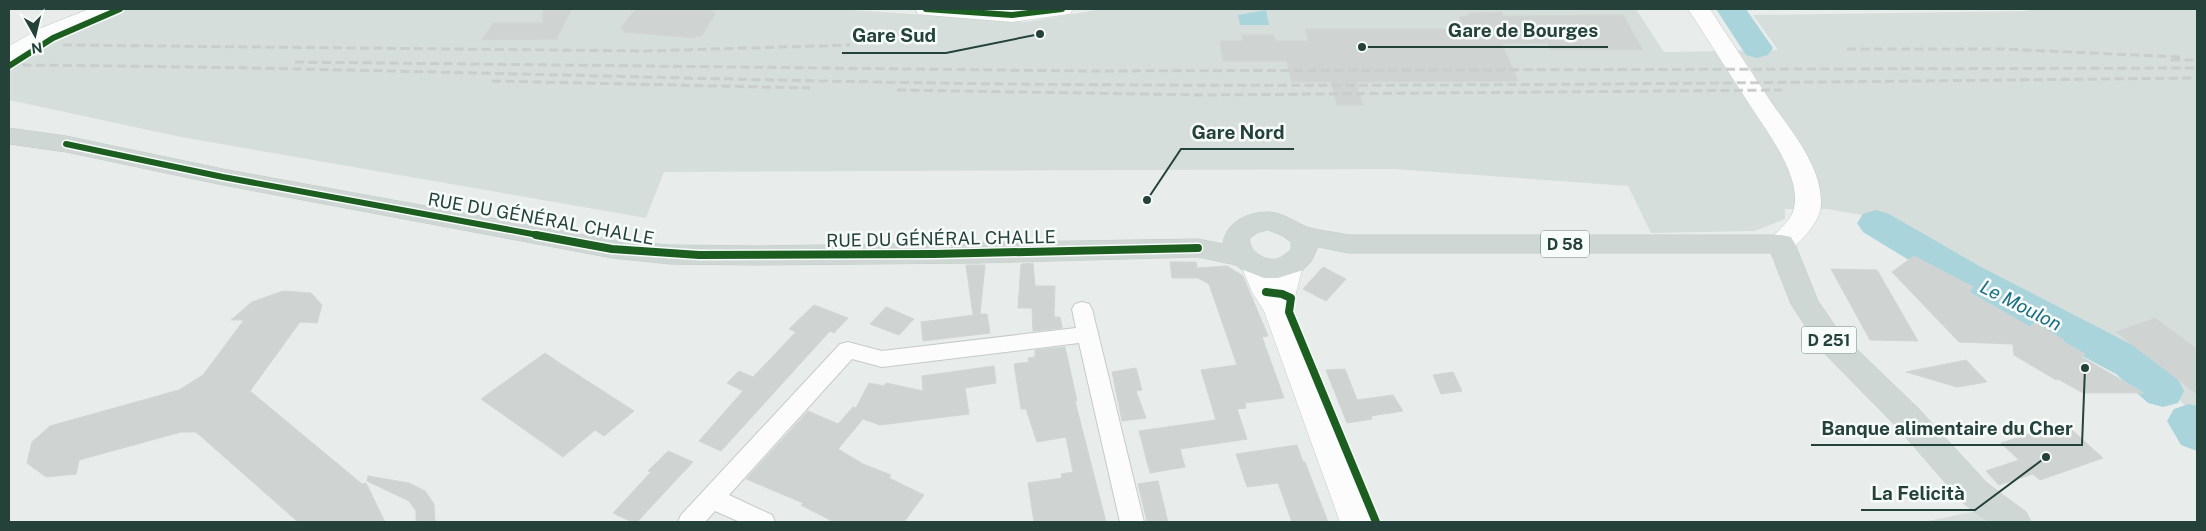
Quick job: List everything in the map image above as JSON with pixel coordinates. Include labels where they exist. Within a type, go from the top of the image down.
[{"type":"main road","points":[[13,46],[70,9]]},
{"type":"main road","points":[[13,46],[107,9]]},
{"type":"main road","points":[[926,9],[1012,15],[1062,9]]},
{"type":"main road","points":[[1699,9],[1787,146],[1805,183],[1809,201],[1807,211],[1795,231],[1781,244]]},
{"type":"main road","name":"RUE DU GÉNÉRAL CHALLE","points":[[9,126],[66,144]]},
{"type":"main road","name":"RUE DU GÉNÉRAL CHALLE","points":[[9,136],[66,144],[223,177],[602,247],[653,254],[725,256],[1025,254],[1198,248],[1216,253],[1244,253]]},
{"type":"main road","points":[[1278,308],[1297,251],[1280,223],[1256,222],[1246,226],[1244,253],[1278,308],[1357,522]]},
{"type":"main road","name":"D 58","points":[[1297,251],[1349,244],[1781,244]]},
{"type":"main road","name":"D 251","points":[[1781,244],[1805,304],[1830,341],[1907,417],[1975,492],[2014,522]]},
{"type":"main road","points":[[1244,253],[1273,268],[1297,251]]},
{"type":"street","points":[[972,12],[1025,9]]},
{"type":"street","points":[[1082,309],[1132,522]]},
{"type":"street","points":[[690,522],[848,350],[882,359],[1088,334]]},
{"type":"street","points":[[712,498],[763,522]]},
{"type":"shaded area","points":[[126,9],[839,9],[1026,22],[1102,9],[1636,9],[1664,52],[1778,50],[1753,15],[2028,11],[2026,9],[2197,9],[2197,418],[2141,361],[1889,220],[1828,209],[1785,209],[1785,219],[1755,231],[1651,233],[1628,186],[1393,169],[664,172],[646,218],[181,137],[9,100],[9,50],[41,48],[78,29]]},
{"type":"shaded area","points":[[1977,511],[1996,522],[1923,522]]},
{"type":"water","points":[[1266,10],[1269,25],[1240,25],[1238,15]]},
{"type":"building","points":[[543,9],[572,9],[556,39],[482,40],[493,23],[543,23]]},
{"type":"building","points":[[636,9],[714,9],[712,12],[716,13],[701,36],[694,38],[623,32],[625,30],[620,29]]},
{"type":"building","points":[[1501,12],[1503,16],[1623,15],[1643,50],[1550,50],[1547,43],[1502,44],[1518,81],[1356,82],[1363,105],[1337,105],[1331,82],[1292,82],[1287,61],[1223,61],[1220,41],[1242,41],[1242,35],[1274,35],[1275,41],[1308,41],[1306,29],[1464,29],[1459,16],[1469,16],[1468,13]]},
{"type":"building","points":[[1914,256],[1973,287],[1969,292],[2030,327],[2035,323],[2064,340],[2062,341],[2085,354],[2082,357],[2144,393],[2083,393],[2058,379],[2056,380],[2014,355],[2013,344],[1959,342],[1892,272]]},
{"type":"building","points":[[1170,262],[1196,262],[1197,268],[1227,266],[1243,276],[1268,336],[1262,337],[1284,398],[1245,403],[1246,408],[1237,409],[1247,439],[1180,449],[1185,467],[1150,473],[1139,431],[1216,420],[1201,370],[1237,365],[1209,284],[1198,278],[1172,278]]},
{"type":"building","points":[[1033,263],[1035,286],[1055,286],[1054,317],[1060,317],[1062,328],[1033,331],[1032,308],[1018,308],[1021,264]]},
{"type":"building","points":[[966,265],[985,265],[980,314],[987,314],[990,333],[923,341],[921,322],[974,315]]},
{"type":"building","points":[[1323,267],[1346,279],[1326,301],[1303,289]]},
{"type":"building","points":[[1831,269],[1877,270],[1918,341],[1870,340]]},
{"type":"building","points":[[283,291],[311,293],[322,305],[317,323],[300,322],[250,391],[362,484],[366,483],[385,522],[298,522],[196,432],[181,432],[79,460],[76,474],[46,477],[27,463],[32,442],[50,426],[179,390],[203,375],[244,320],[231,320],[252,302]]},
{"type":"building","points":[[814,305],[848,318],[834,333],[830,331],[721,451],[699,441],[743,391],[727,383],[739,371],[753,377],[796,332],[789,329]]},
{"type":"building","points":[[886,307],[914,319],[899,335],[870,324]]},
{"type":"building","points":[[2155,318],[2197,349],[2197,394],[2116,332]]},
{"type":"building","points":[[1065,347],[1077,401],[1075,401],[1106,522],[1034,522],[1028,483],[1062,478],[1061,474],[1073,472],[1066,437],[1037,442],[1026,409],[1021,409],[1014,364],[1029,362],[1028,358],[1035,357],[1035,350]]},
{"type":"building","points":[[545,353],[634,411],[604,436],[595,430],[563,457],[481,399]]},
{"type":"building","points":[[1966,360],[1987,382],[1957,387],[1906,372]]},
{"type":"building","points":[[994,366],[996,383],[965,388],[969,414],[880,425],[863,419],[838,449],[863,464],[891,475],[889,478],[924,495],[904,522],[834,522],[801,505],[803,503],[746,479],[808,411],[838,424],[853,407],[856,408],[869,383],[884,386],[886,383],[923,391],[922,376]]},
{"type":"building","points":[[1136,368],[1142,390],[1136,391],[1146,418],[1122,421],[1112,372]]},
{"type":"building","points":[[1345,369],[1357,400],[1393,395],[1403,411],[1371,416],[1372,419],[1347,423],[1326,370]]},
{"type":"building","points":[[1453,372],[1462,391],[1441,394],[1433,375]]},
{"type":"building","points":[[2072,430],[2103,458],[2040,480],[2033,474],[1999,485],[1986,471],[2019,460],[2001,443],[2035,432],[2038,434],[2043,433],[2048,437]]},
{"type":"building","points":[[1297,445],[1328,522],[1292,522],[1278,483],[1247,487],[1236,454]]},
{"type":"building","points":[[668,451],[693,462],[637,522],[632,522],[613,513],[651,472],[648,471]]},
{"type":"building","points":[[368,476],[409,483],[425,491],[434,504],[435,522],[416,522],[416,511],[409,501],[367,481]]},
{"type":"building","points":[[1158,481],[1168,522],[1147,522],[1138,484]]},
{"type":"waterway","name":"Le Moulon","points":[[1731,9],[1757,48]]},
{"type":"waterway","name":"Le Moulon","points":[[1876,223],[1967,277],[2131,363],[2163,391]]},
{"type":"waterway","name":"Le Moulon","points":[[2189,421],[2197,433]]},
{"type":"railway","points":[[63,45],[647,51],[850,45]]},
{"type":"railway","points":[[1847,49],[2003,49],[2180,57]]},
{"type":"railway","points":[[2171,60],[2197,60]]},
{"type":"railway","points":[[295,62],[1087,71],[2197,68]]},
{"type":"railway","points":[[9,65],[259,68],[884,82],[1158,85],[1603,84],[2197,78]]},
{"type":"railway","points":[[492,81],[810,88]]},
{"type":"railway","points":[[897,90],[1204,95],[1782,90]]},
{"type":"cycle path","points":[[9,66],[53,38],[120,9]]},
{"type":"cycle path","points":[[926,9],[1012,15],[1062,9]]},
{"type":"cycle path","points":[[66,144],[223,177],[612,249],[641,252],[758,256],[1198,248]]},
{"type":"cycle path","points":[[1266,292],[1282,294],[1291,298],[1289,312],[1376,522]]},
{"type":"place","name":"Gare Sud","points":[[1040,34]]},
{"type":"place","name":"Gare de Bourges","points":[[1362,47]]},
{"type":"place","name":"Gare Nord","points":[[1147,200]]},
{"type":"place","name":"Banque alimentaire du Cher","points":[[2085,368]]},
{"type":"place","name":"La Felicità","points":[[2046,457]]}]
